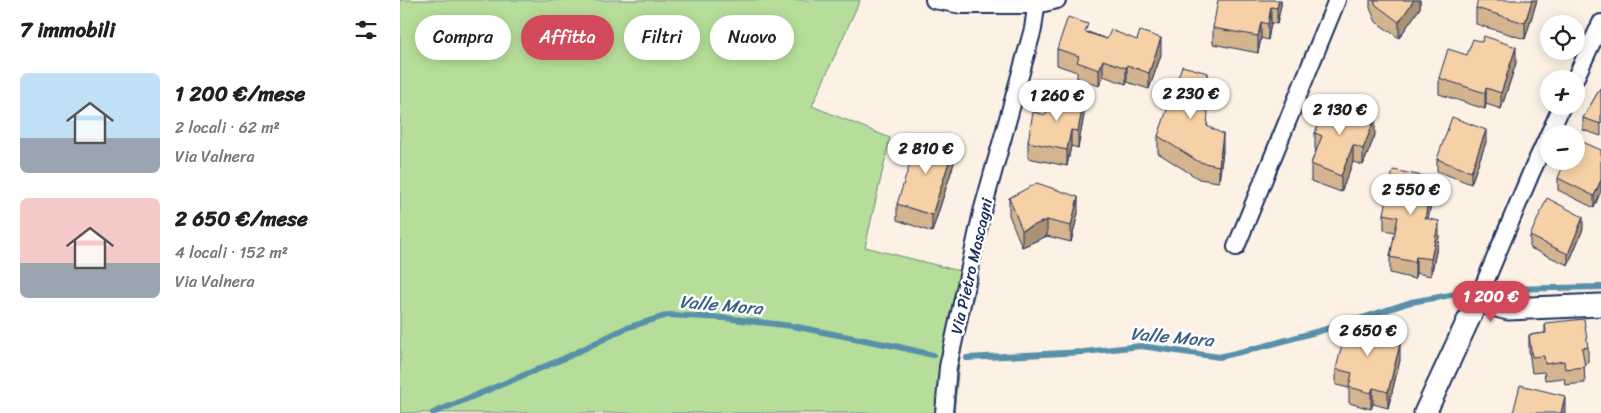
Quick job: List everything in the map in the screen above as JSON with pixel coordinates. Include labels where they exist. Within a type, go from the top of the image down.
[{"type":"street","points":[[934,0],[962,5],[1056,0]]},
{"type":"street","points":[[1236,247],[1337,0]]},
{"type":"street","name":"Via Pietro Mascagni","points":[[944,413],[948,367],[982,212],[1033,29],[1037,2]]},
{"type":"street","points":[[1579,70],[1601,22]]},
{"type":"street","points":[[1425,413],[1477,301],[1540,154]]},
{"type":"street","points":[[1477,301],[1508,309],[1601,305]]},
{"type":"green space","points":[[400,0],[860,0],[812,106],[890,138],[865,247],[979,276],[961,344],[954,413],[400,413]]},
{"type":"building","points":[[1218,0],[1279,0],[1277,8],[1271,7],[1268,24],[1261,22],[1258,36],[1213,28]]},
{"type":"building","points":[[1374,0],[1414,0],[1399,22],[1376,5]]},
{"type":"building","points":[[1478,0],[1532,0],[1525,23],[1476,8]]},
{"type":"building","points":[[1068,17],[1088,24],[1085,32],[1107,39],[1111,30],[1137,40],[1140,31],[1161,38],[1149,73],[1127,65],[1126,68],[1103,60],[1099,70],[1077,62],[1079,56],[1057,49]]},
{"type":"building","points":[[1484,36],[1516,47],[1501,93],[1486,88],[1485,93],[1439,78],[1448,49],[1467,55],[1473,39],[1482,42]]},
{"type":"building","points":[[1182,66],[1208,73],[1197,106],[1208,112],[1207,126],[1223,134],[1219,166],[1199,162],[1158,136]]},
{"type":"building","points":[[1601,87],[1601,124],[1583,118]]},
{"type":"building","points":[[1050,92],[1084,99],[1078,131],[1071,130],[1067,150],[1028,142],[1033,112],[1046,115]]},
{"type":"building","points":[[1328,100],[1375,118],[1363,149],[1353,145],[1341,176],[1311,164],[1322,136],[1315,133]]},
{"type":"building","points":[[1452,117],[1486,130],[1471,172],[1437,159]]},
{"type":"building","points":[[919,135],[954,146],[932,215],[897,204]]},
{"type":"building","points":[[1585,143],[1601,150],[1601,180],[1594,196],[1558,178],[1561,170],[1585,170]]},
{"type":"building","points":[[1393,170],[1433,178],[1425,218],[1439,221],[1431,259],[1416,257],[1415,262],[1390,257],[1398,217],[1384,214]]},
{"type":"building","points":[[1037,183],[1078,197],[1071,226],[1047,220],[1022,230],[1009,198]]},
{"type":"building","points":[[1547,198],[1583,217],[1568,254],[1530,236]]},
{"type":"building","points":[[1365,319],[1388,324],[1384,339],[1400,344],[1388,392],[1373,388],[1371,393],[1349,387],[1352,373],[1336,369],[1347,324],[1363,328]]},
{"type":"building","points":[[1584,319],[1588,347],[1582,348],[1585,367],[1565,369],[1564,361],[1545,364],[1544,356],[1532,357],[1529,335],[1546,333],[1545,323]]},
{"type":"building","points":[[1520,385],[1565,396],[1561,413],[1513,413]]},
{"type":"waterway","name":"Valle Mora","points":[[1501,289],[1601,287]]},
{"type":"waterway","name":"Valle Mora","points":[[967,358],[1084,352],[1141,346],[1219,357],[1341,325],[1411,302],[1456,294]]},
{"type":"waterway","name":"Valle Mora","points":[[433,413],[565,358],[626,328],[668,315],[725,318],[792,326],[933,355]]}]
